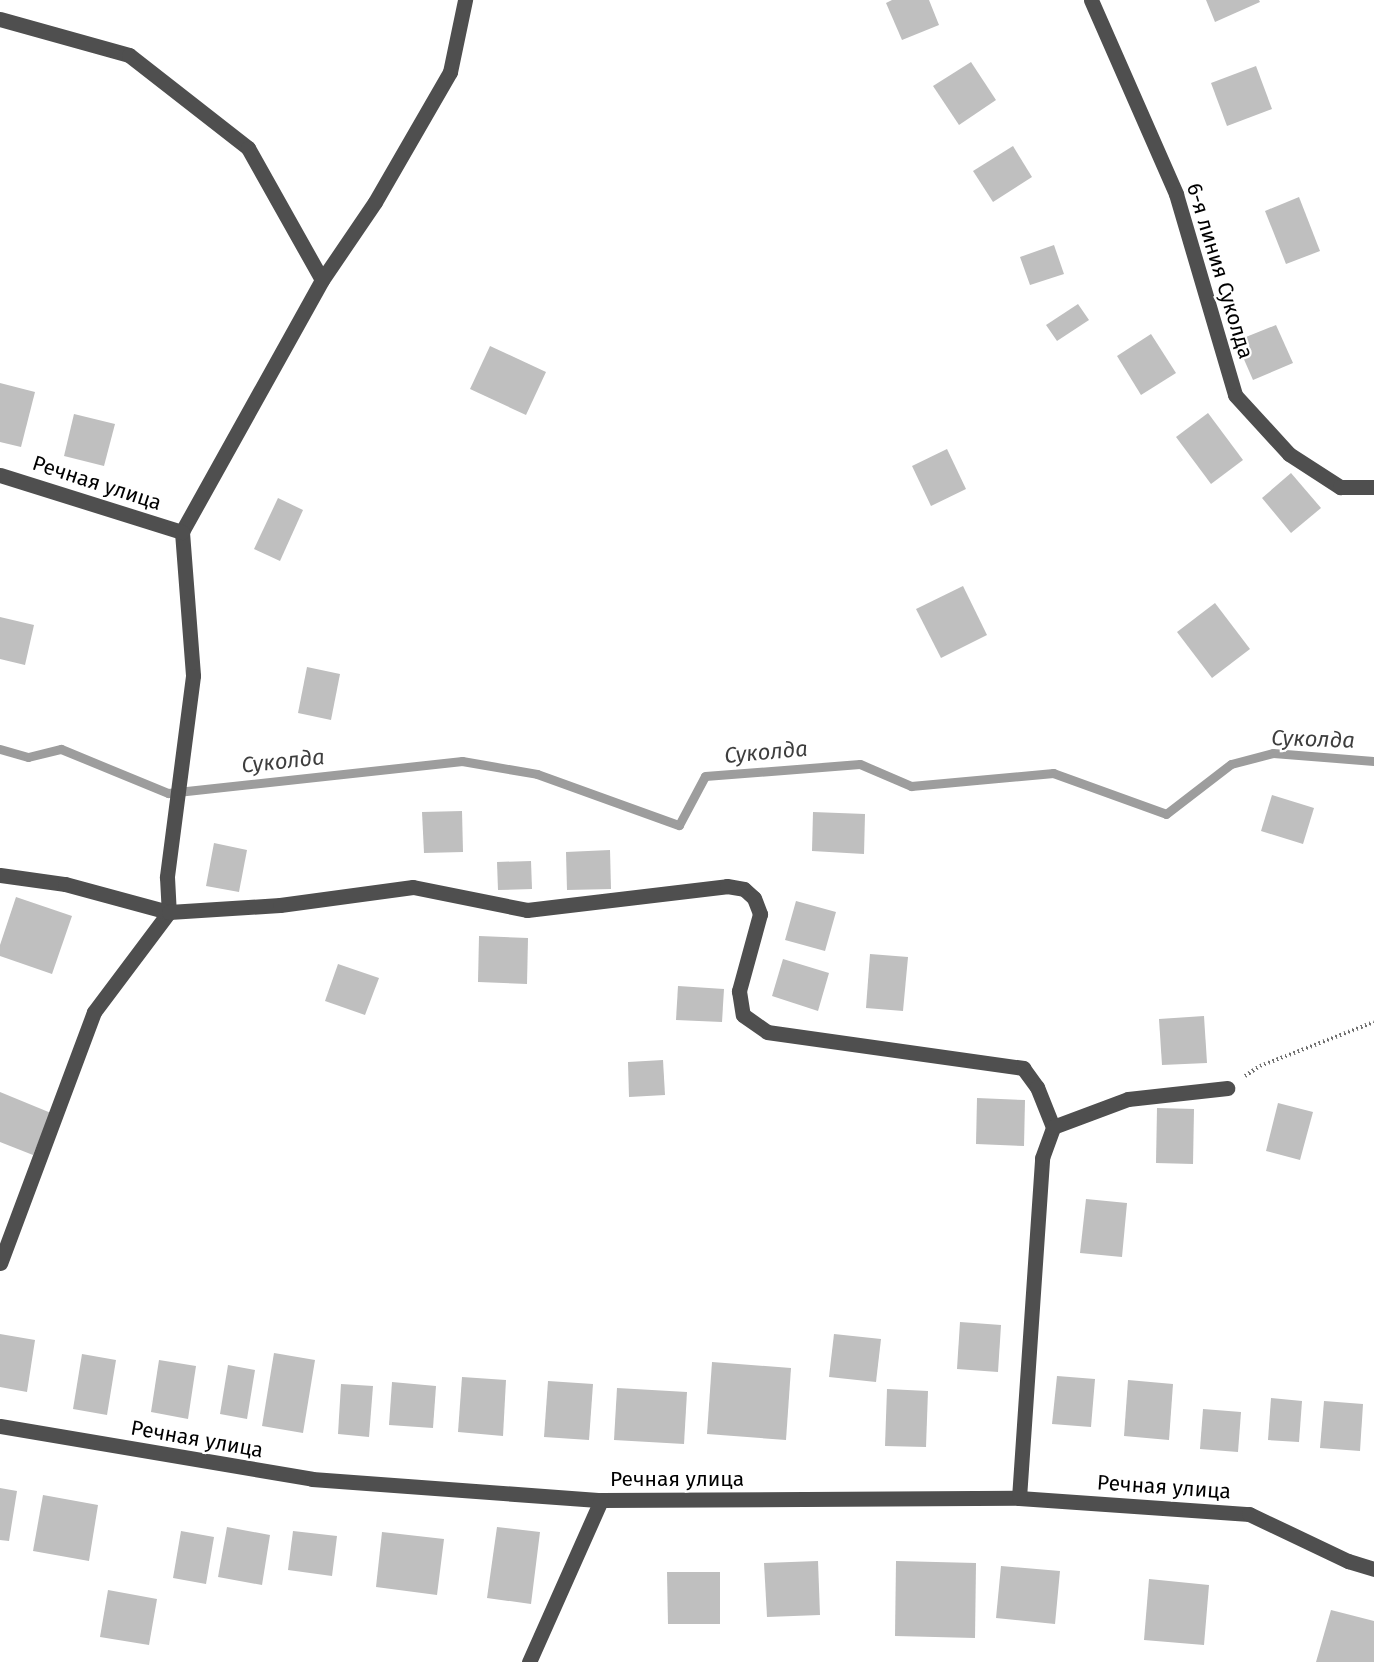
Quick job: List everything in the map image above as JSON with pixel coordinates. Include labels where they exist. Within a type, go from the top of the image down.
[{"type":"street","points":[[0,1263],[94,1011],[169,912],[167,877],[193,676],[182,532],[322,280],[375,202],[450,72],[465,0]]},
{"type":"street","name":"6-я линия Суколда","points":[[1090,0],[1176,194],[1235,395],[1289,454],[1340,488],[1374,487]]},
{"type":"street","points":[[0,19],[129,55],[248,148],[322,280]]},
{"type":"street","name":"Речная улица","points":[[0,475],[182,532]]},
{"type":"street","points":[[0,875],[65,884],[169,912],[280,905],[413,887],[527,910],[727,886],[744,889],[753,898],[760,914],[739,991],[743,1015],[767,1032],[1023,1068],[1037,1087],[1053,1127],[1042,1158],[1019,1498]]},
{"type":"street","points":[[1053,1127],[1128,1099],[1227,1088]]},
{"type":"street","name":"Речная улица","points":[[0,1426],[312,1479],[601,1500],[1019,1498],[1249,1514],[1348,1562],[1374,1569]]},
{"type":"street","points":[[529,1662],[601,1500]]},
{"type":"path","points":[[1227,1088],[1260,1066],[1374,1023]]},
{"type":"building","points":[[892,0],[929,0],[939,25],[902,40],[886,3]]},
{"type":"building","points":[[1206,0],[1259,0],[1260,2],[1215,22]]},
{"type":"building","points":[[971,62],[996,100],[959,125],[933,86]]},
{"type":"building","points":[[1256,66],[1272,109],[1227,126],[1211,83]]},
{"type":"building","points":[[1013,146],[1032,177],[993,202],[973,171]]},
{"type":"building","points":[[1299,197],[1320,251],[1286,264],[1265,211]]},
{"type":"building","points":[[1054,245],[1064,274],[1030,285],[1020,257]]},
{"type":"building","points":[[1078,304],[1089,320],[1057,341],[1046,325]]},
{"type":"building","points":[[1276,325],[1293,363],[1253,380],[1236,341]]},
{"type":"building","points":[[1151,334],[1176,373],[1141,395],[1117,356]]},
{"type":"building","points":[[490,346],[546,372],[526,415],[470,389]]},
{"type":"building","points":[[0,383],[35,392],[21,447],[0,442]]},
{"type":"building","points":[[1208,413],[1243,460],[1211,484],[1176,437]]},
{"type":"building","points":[[74,414],[115,424],[104,466],[64,456]]},
{"type":"building","points":[[947,449],[966,489],[931,506],[912,466]]},
{"type":"building","points":[[1291,473],[1321,508],[1291,533],[1262,498]]},
{"type":"building","points":[[278,498],[303,510],[280,561],[254,549]]},
{"type":"building","points":[[963,586],[987,635],[941,658],[916,609]]},
{"type":"building","points":[[1215,603],[1250,649],[1212,678],[1177,632]]},
{"type":"building","points":[[0,617],[34,625],[25,665],[0,659]]},
{"type":"building","points":[[307,667],[340,674],[331,720],[298,713]]},
{"type":"building","points":[[1272,795],[1314,808],[1303,844],[1261,831]]},
{"type":"building","points":[[462,811],[463,852],[424,853],[422,812]]},
{"type":"building","points":[[813,812],[865,814],[864,854],[812,851]]},
{"type":"building","points":[[214,843],[247,850],[239,892],[206,886]]},
{"type":"building","points":[[610,850],[611,889],[567,890],[566,852]]},
{"type":"building","points":[[531,861],[532,889],[498,890],[497,862]]},
{"type":"building","points":[[16,897],[72,916],[52,974],[0,956],[0,945]]},
{"type":"building","points":[[796,901],[836,912],[825,951],[785,940]]},
{"type":"building","points":[[479,936],[528,938],[527,984],[478,982]]},
{"type":"building","points":[[870,954],[908,957],[903,1011],[866,1008]]},
{"type":"building","points":[[783,959],[829,973],[818,1011],[772,996]]},
{"type":"building","points":[[338,964],[379,978],[365,1015],[325,1001]]},
{"type":"building","points":[[678,986],[724,989],[722,1022],[676,1020]]},
{"type":"building","points":[[1204,1016],[1207,1063],[1162,1065],[1159,1019]]},
{"type":"building","points":[[663,1060],[665,1095],[629,1097],[628,1062]]},
{"type":"building","points":[[0,1092],[51,1113],[33,1155],[0,1142]]},
{"type":"building","points":[[977,1098],[1025,1100],[1024,1146],[976,1144]]},
{"type":"building","points":[[1278,1103],[1313,1112],[1300,1160],[1266,1151]]},
{"type":"building","points":[[1157,1108],[1194,1109],[1193,1164],[1156,1163]]},
{"type":"building","points":[[1086,1199],[1127,1203],[1122,1257],[1080,1253]]},
{"type":"building","points":[[960,1322],[1001,1325],[998,1372],[957,1369]]},
{"type":"building","points":[[0,1334],[35,1340],[27,1392],[0,1387]]},
{"type":"building","points":[[834,1334],[881,1339],[876,1382],[829,1377]]},
{"type":"building","points":[[274,1353],[315,1360],[303,1433],[262,1426]]},
{"type":"building","points":[[82,1354],[116,1360],[107,1415],[73,1409]]},
{"type":"building","points":[[159,1360],[196,1366],[188,1419],[151,1412]]},
{"type":"building","points":[[712,1362],[791,1368],[786,1440],[707,1434]]},
{"type":"building","points":[[228,1365],[255,1370],[247,1419],[220,1414]]},
{"type":"building","points":[[1057,1376],[1095,1379],[1091,1427],[1052,1424]]},
{"type":"building","points":[[462,1377],[506,1380],[503,1436],[458,1432]]},
{"type":"building","points":[[1128,1380],[1173,1384],[1169,1440],[1124,1436]]},
{"type":"building","points":[[548,1381],[593,1384],[589,1440],[544,1437]]},
{"type":"building","points":[[392,1382],[436,1386],[433,1428],[389,1425]]},
{"type":"building","points":[[341,1384],[373,1386],[369,1437],[338,1434]]},
{"type":"building","points":[[617,1388],[687,1392],[684,1444],[614,1440]]},
{"type":"building","points":[[887,1389],[928,1391],[926,1447],[885,1446]]},
{"type":"building","points":[[1271,1398],[1302,1401],[1299,1442],[1268,1440]]},
{"type":"building","points":[[1324,1401],[1363,1404],[1360,1451],[1320,1448]]},
{"type":"building","points":[[1203,1409],[1241,1412],[1238,1452],[1200,1449]]},
{"type":"building","points":[[0,1488],[17,1491],[9,1541],[0,1540]]},
{"type":"building","points":[[43,1495],[98,1505],[89,1561],[33,1551]]},
{"type":"building","points":[[227,1527],[270,1535],[262,1585],[218,1577]]},
{"type":"building","points":[[497,1527],[540,1532],[531,1604],[487,1598]]},
{"type":"building","points":[[181,1531],[214,1537],[206,1584],[173,1578]]},
{"type":"building","points":[[293,1531],[337,1536],[332,1576],[288,1570]]},
{"type":"building","points":[[382,1532],[444,1539],[437,1595],[376,1587]]},
{"type":"building","points":[[818,1561],[820,1615],[767,1617],[764,1563]]},
{"type":"building","points":[[896,1561],[976,1563],[975,1638],[895,1636]]},
{"type":"building","points":[[1001,1566],[1060,1571],[1055,1624],[996,1618]]},
{"type":"building","points":[[667,1572],[720,1572],[720,1624],[668,1624]]},
{"type":"building","points":[[1149,1579],[1209,1585],[1204,1645],[1144,1640]]},
{"type":"building","points":[[108,1590],[157,1599],[149,1645],[100,1637]]},
{"type":"building","points":[[1331,1610],[1374,1621],[1374,1662],[1316,1662]]},
{"type":"waterway","name":"Суколда","points":[[0,749],[28,757],[61,749],[168,793],[462,761],[537,774],[679,825],[705,776],[860,764],[911,786],[1053,773],[1166,814],[1231,764],[1273,753],[1374,761]]}]
